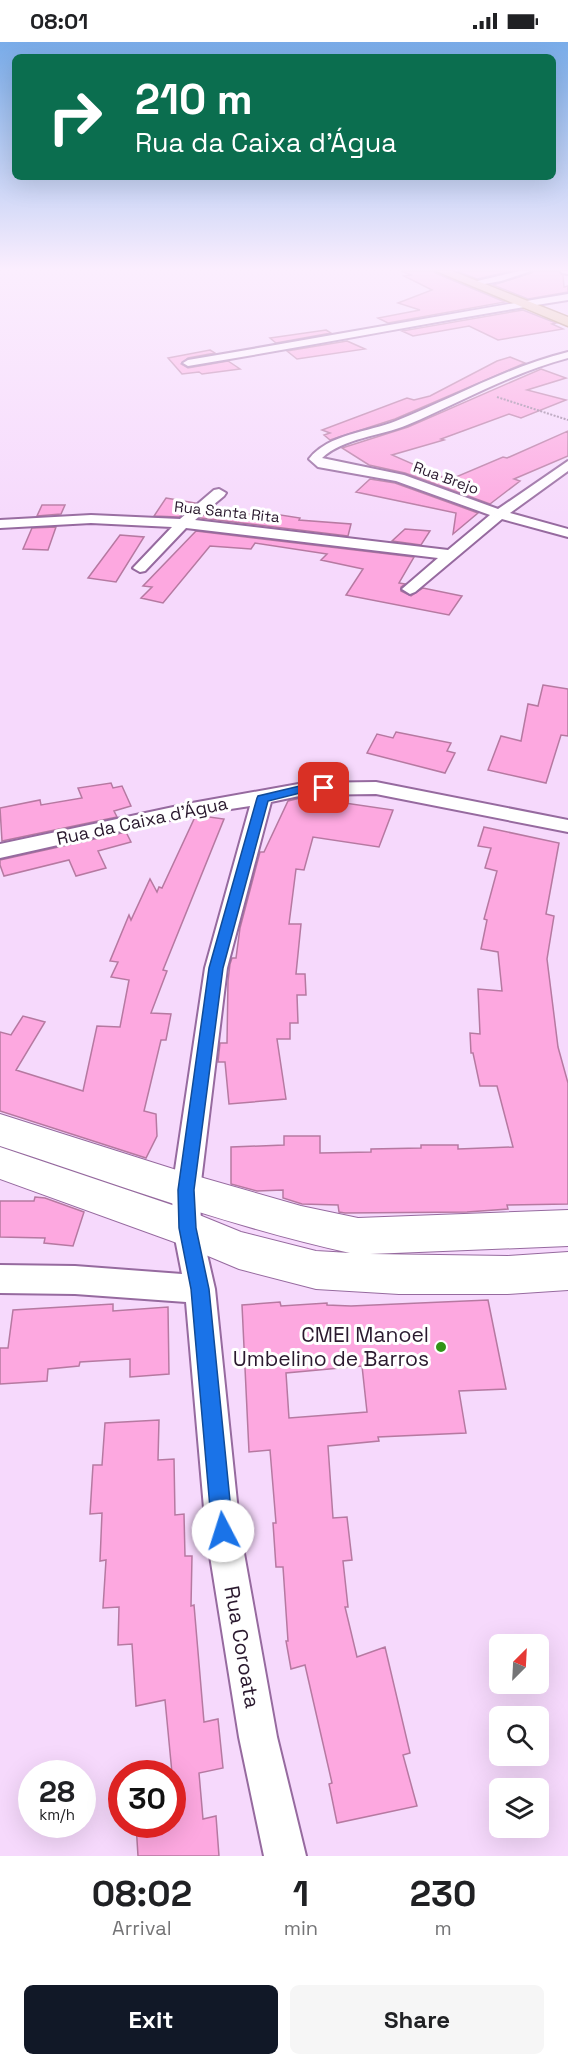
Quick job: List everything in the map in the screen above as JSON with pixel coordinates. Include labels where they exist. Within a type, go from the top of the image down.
[{"type":"street","points":[[188,363],[233,356]]},
{"type":"street","points":[[474,390],[510,373],[566,356]]},
{"type":"street","name":"Rua Brejo","points":[[474,390],[397,425],[333,446],[316,457],[318,462],[399,478],[500,514],[568,532]]},
{"type":"street","points":[[410,589],[500,514],[568,465]]},
{"type":"street","points":[[140,568],[183,523],[219,493]]},
{"type":"street","name":"Rua Santa Rita","points":[[0,524],[91,519],[183,523],[450,555]]},
{"type":"street","name":"Rua da Caixa d'Água","points":[[0,851],[192,809],[304,789],[376,788],[568,825]]},
{"type":"street","name":"Rua Coroata","points":[[262,798],[216,968],[187,1209],[200,1289],[223,1531],[258,1737],[285,1856]]},
{"type":"street","points":[[0,1130],[187,1209],[239,1250],[316,1270],[399,1275],[508,1275],[568,1271]]},
{"type":"street","points":[[0,1163],[187,1209],[301,1224],[357,1236],[568,1228]]},
{"type":"street","points":[[0,1279],[75,1280],[200,1289]]},
{"type":"path","points":[[474,390],[568,420]]},
{"type":"building","points":[[201,356],[188,358],[181,364],[188,368],[228,361],[240,369],[182,374],[168,358]]},
{"type":"building","points":[[293,356],[320,356],[297,359]]},
{"type":"building","points":[[510,357],[525,363],[395,419],[330,440],[324,435],[330,433],[322,430],[407,398],[414,400],[430,396],[497,361]]},
{"type":"building","points":[[541,369],[566,378],[527,390],[566,400],[521,418],[509,414],[441,439],[444,440],[392,455],[449,480],[568,431],[568,456],[514,479],[520,481],[490,504],[405,473],[369,465],[342,448],[408,427]]},
{"type":"building","points":[[370,479],[395,483],[478,513],[453,534],[456,513],[356,492]]},
{"type":"building","points":[[166,498],[195,503],[179,517],[154,516]]},
{"type":"building","points":[[42,505],[65,505],[61,514],[37,516]]},
{"type":"building","points":[[214,507],[265,517],[268,513],[300,518],[299,520],[351,524],[348,536],[200,518]]},
{"type":"building","points":[[56,527],[48,550],[23,549],[32,528]]},
{"type":"building","points":[[405,529],[430,531],[421,545],[392,541]]},
{"type":"building","points":[[196,531],[414,557],[399,583],[405,584],[401,587],[401,591],[411,596],[423,588],[462,596],[449,615],[346,595],[363,569],[321,560],[327,554],[255,543],[251,549],[210,546],[163,603],[141,598],[152,587],[143,586]]},
{"type":"building","points":[[120,535],[144,537],[116,582],[88,578]]},
{"type":"building","points":[[543,685],[568,689],[568,736],[561,735],[546,783],[488,770],[501,736],[521,741],[528,704],[538,706]]},
{"type":"building","points":[[396,732],[451,743],[447,751],[455,753],[445,773],[367,753],[377,734],[393,738]]},
{"type":"building","points":[[111,783],[113,788],[122,786],[131,806],[114,811],[117,817],[2,841],[0,808],[40,800],[41,805],[82,798],[78,788]]},
{"type":"building","points":[[304,797],[393,810],[379,847],[313,837],[304,870],[296,869],[289,924],[301,924],[296,974],[305,974],[306,995],[297,995],[298,1023],[290,1023],[290,1039],[277,1039],[286,1099],[229,1104],[225,1062],[218,1062],[220,1043],[227,1043],[230,964],[232,958],[236,958],[240,928],[260,852],[264,852],[288,801]]},
{"type":"building","points":[[195,817],[224,819],[163,970],[167,971],[151,1013],[171,1014],[166,1040],[161,1040],[144,1111],[156,1114],[157,1136],[146,1158],[0,1111],[0,1032],[11,1035],[23,1016],[45,1022],[16,1070],[83,1091],[97,1026],[120,1027],[129,980],[111,977],[118,962],[110,961],[129,915],[131,920],[150,879],[157,892],[159,887],[162,888]]},
{"type":"building","points":[[484,827],[559,843],[546,914],[554,916],[547,959],[558,1047],[568,1083],[568,1204],[507,1205],[508,1209],[467,1212],[345,1213],[339,1212],[338,1205],[302,1204],[283,1198],[283,1190],[257,1191],[231,1184],[231,1147],[284,1145],[284,1136],[320,1136],[320,1153],[371,1152],[371,1149],[421,1148],[421,1145],[458,1145],[458,1149],[513,1147],[497,1086],[480,1086],[473,1053],[471,1053],[470,1033],[480,1034],[478,989],[502,991],[498,952],[481,949],[487,920],[484,919],[497,871],[485,868],[491,848],[478,846]]},
{"type":"building","points":[[126,832],[131,842],[98,851],[106,868],[76,876],[69,860],[4,876],[0,865],[0,860]]},
{"type":"building","points":[[35,1197],[45,1198],[84,1212],[73,1246],[44,1243],[45,1238],[0,1237],[0,1201],[34,1201]]},
{"type":"building","points":[[488,1300],[506,1389],[459,1391],[466,1433],[378,1437],[379,1441],[328,1446],[333,1518],[347,1517],[352,1560],[343,1561],[348,1607],[345,1607],[357,1657],[385,1647],[410,1753],[403,1755],[417,1806],[337,1823],[329,1784],[332,1783],[305,1665],[291,1669],[286,1641],[288,1641],[283,1567],[276,1567],[273,1523],[276,1523],[270,1450],[249,1452],[242,1305],[280,1302],[281,1306],[327,1303],[327,1305]],"holes":[[[362,1366],[367,1412],[289,1418],[286,1373]]]},
{"type":"building","points":[[113,1304],[113,1311],[168,1307],[169,1374],[130,1377],[130,1359],[80,1362],[79,1366],[48,1369],[47,1381],[0,1384],[0,1348],[8,1348],[13,1310]]},
{"type":"building","points":[[159,1420],[158,1460],[174,1459],[175,1515],[184,1514],[185,1556],[192,1556],[191,1606],[194,1605],[204,1722],[218,1719],[223,1768],[199,1773],[203,1819],[216,1816],[219,1856],[138,1856],[137,1838],[186,1838],[186,1760],[171,1760],[165,1700],[136,1706],[132,1644],[118,1645],[119,1607],[103,1608],[106,1560],[100,1561],[102,1513],[90,1514],[93,1465],[102,1465],[105,1423]]},
{"type":"place","name":"CMEI Manoel Umbelino de Barros","points":[[441,1347]]},
{"type":"route","points":[[223,1531],[200,1289],[188,1228],[186,1190],[216,968],[262,798],[304,789],[324,788]]}]
